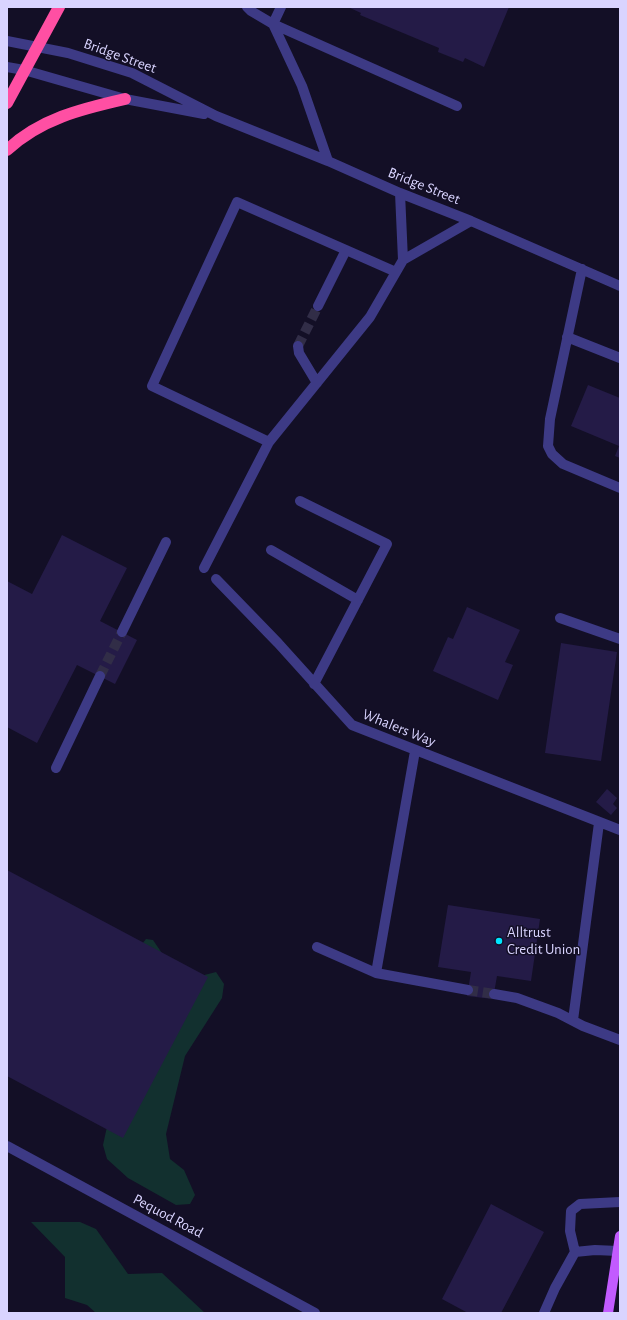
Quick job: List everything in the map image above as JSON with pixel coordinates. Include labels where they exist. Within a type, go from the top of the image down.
[{"type":"highway","points":[[7,103],[59,7]]},
{"type":"highway","points":[[7,150],[31,130],[46,122],[76,110],[125,99]]},
{"type":"main road","points":[[608,1313],[620,1236]]},
{"type":"street","points":[[247,7],[273,24],[457,106]]},
{"type":"street","points":[[273,24],[281,7]]},
{"type":"street","points":[[273,24],[302,86],[328,160]]},
{"type":"street","name":"Bridge Street","points":[[7,41],[68,53],[132,73],[216,116],[328,160],[400,193],[620,286]]},
{"type":"street","name":"Bridge Street","points":[[7,67],[24,70],[125,99],[216,116]]},
{"type":"street","points":[[400,193],[403,260]]},
{"type":"street","points":[[269,442],[152,386],[237,202],[396,272]]},
{"type":"street","points":[[204,568],[269,442],[370,317],[403,260],[471,222]]},
{"type":"street","points":[[318,306],[346,250]]},
{"type":"street","points":[[582,269],[550,419],[548,446],[552,454],[563,464],[620,488]]},
{"type":"street","points":[[567,337],[620,358]]},
{"type":"street","points":[[298,346],[299,354],[317,383]]},
{"type":"street","points":[[300,501],[387,544],[314,684]]},
{"type":"street","points":[[122,632],[166,542]]},
{"type":"street","points":[[271,550],[358,600]]},
{"type":"street","name":"Whalers Way","points":[[216,580],[278,643],[352,725],[415,751],[620,830]]},
{"type":"street","points":[[560,618],[620,639]]},
{"type":"street","points":[[56,768],[100,676]]},
{"type":"street","points":[[376,973],[415,751]]},
{"type":"street","points":[[573,1020],[599,822]]},
{"type":"street","points":[[317,947],[376,973],[468,990]]},
{"type":"street","points":[[494,994],[516,998],[558,1013],[584,1026],[620,1040]]},
{"type":"street","name":"Pequod Road","points":[[7,1146],[315,1313]]},
{"type":"street","points":[[544,1313],[555,1288],[575,1252],[570,1231],[571,1211],[580,1204],[620,1202]]},
{"type":"street","points":[[575,1252],[595,1250],[618,1251]]},
{"type":"green space","points":[[146,939],[153,940],[170,965],[193,978],[216,972],[224,984],[222,998],[185,1056],[166,1134],[170,1159],[184,1170],[195,1195],[190,1204],[176,1205],[128,1178],[107,1159],[103,1145],[139,948]]},
{"type":"green space","points":[[31,1222],[80,1222],[96,1229],[128,1274],[162,1273],[205,1313],[96,1313],[87,1305],[65,1298],[65,1257]]},
{"type":"building","points":[[348,7],[509,7],[484,67],[465,58],[463,62],[438,52],[439,48],[360,15],[361,13]]},
{"type":"building","points":[[588,385],[620,398],[620,458],[615,456],[619,446],[571,426]]},
{"type":"building","points":[[62,535],[127,568],[100,621],[137,640],[115,684],[77,665],[37,743],[7,727],[7,581],[32,594]]},
{"type":"building","points":[[467,607],[520,630],[505,662],[513,665],[498,700],[433,671],[448,637],[453,639]]},
{"type":"building","points":[[561,643],[617,652],[601,761],[545,753]]},
{"type":"building","points":[[607,789],[617,798],[613,804],[617,808],[611,815],[596,802]]},
{"type":"building","points":[[7,870],[208,977],[123,1138],[7,1076]]},
{"type":"building","points":[[448,905],[540,919],[531,981],[497,976],[493,999],[467,996],[471,972],[438,967]]},
{"type":"building","points":[[491,1204],[544,1232],[501,1313],[468,1313],[442,1299]]},
{"type":"tunnel","points":[[298,346],[318,306]]},
{"type":"tunnel","points":[[100,676],[122,632]]},
{"type":"tunnel","points":[[468,990],[494,994]]},
{"type":"place","name":"Alltrust Credit Union","points":[[499,941]]}]
